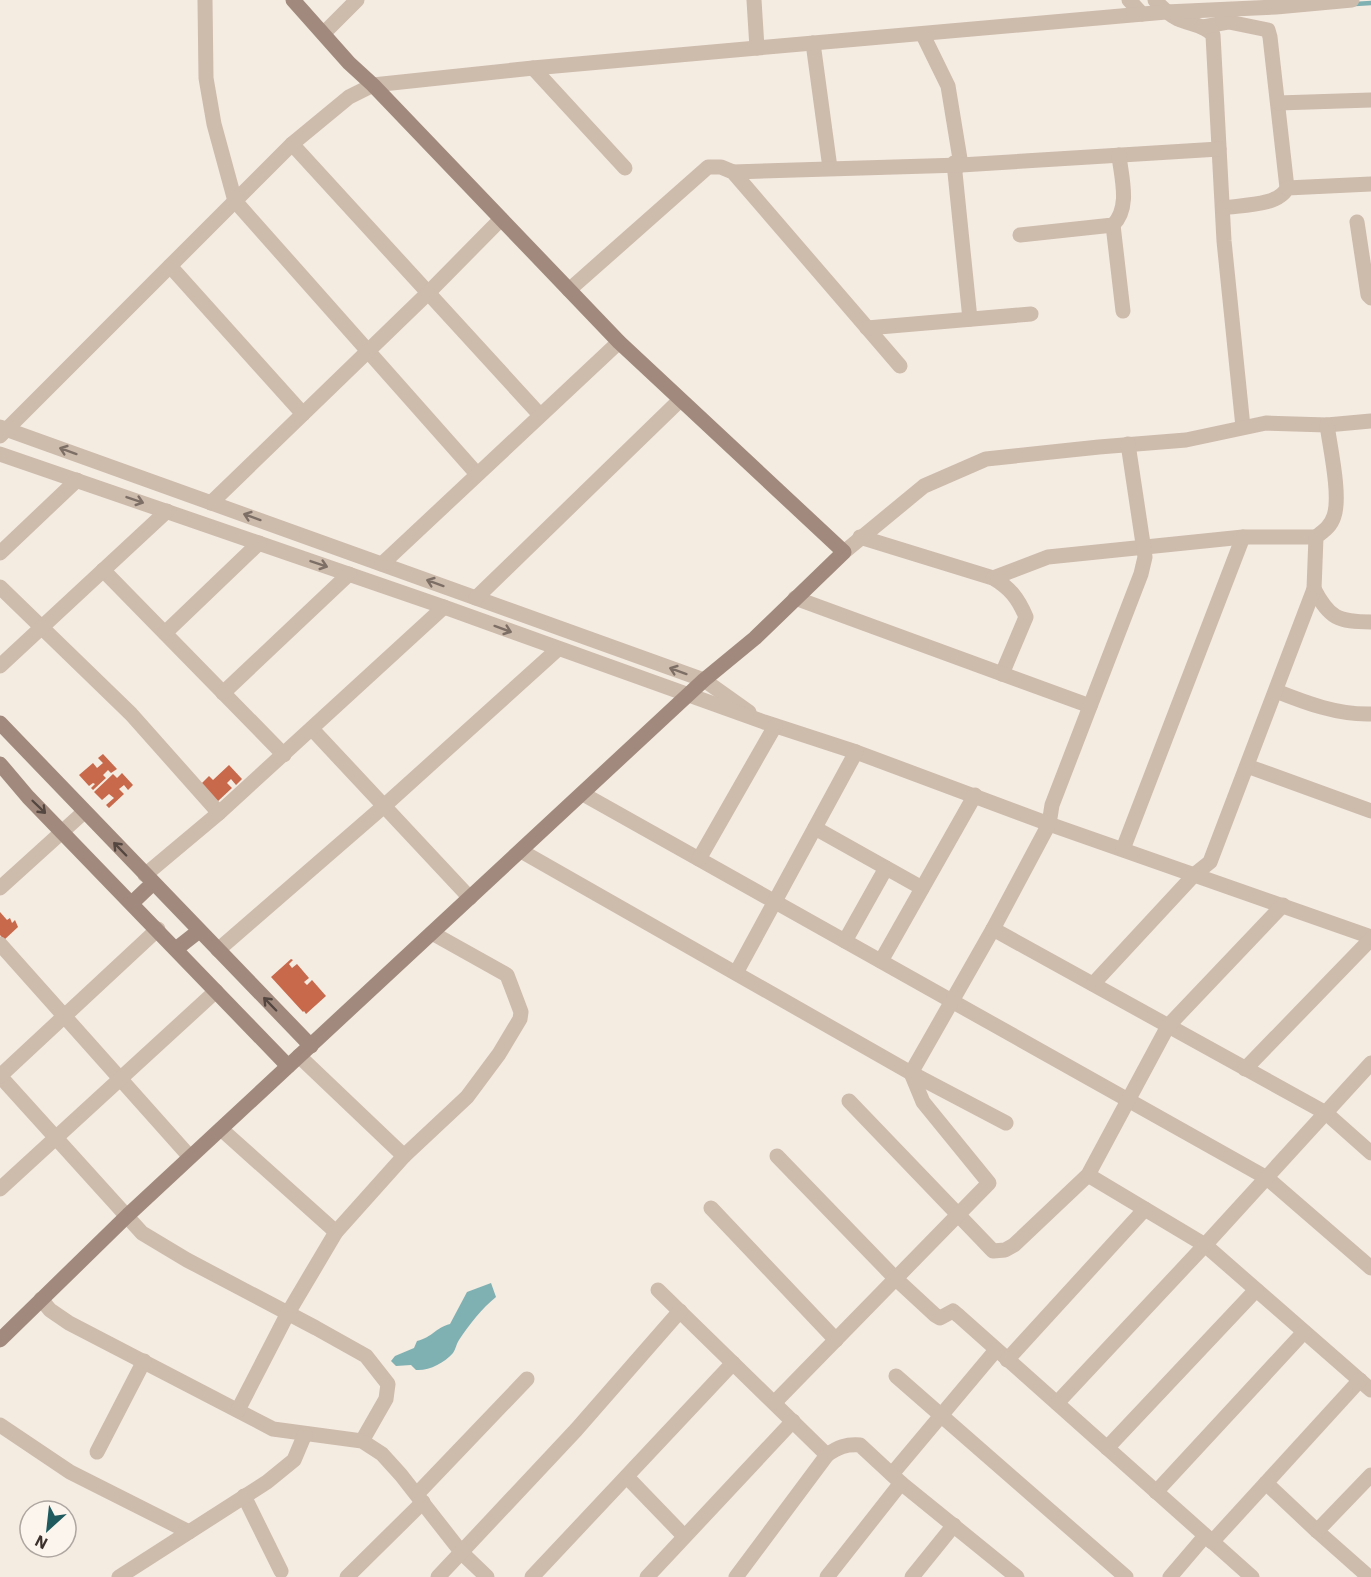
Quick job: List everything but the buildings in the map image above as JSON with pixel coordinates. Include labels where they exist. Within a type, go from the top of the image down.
[{"type":"street","points":[[205,0],[206,78],[214,124],[235,201],[477,474]]},
{"type":"street","points":[[293,0],[349,63],[373,85],[619,342],[844,552]]},
{"type":"street","points":[[324,33],[357,0]]},
{"type":"street","points":[[754,0],[757,48]]},
{"type":"street","points":[[1129,0],[1142,14]]},
{"type":"street","points":[[1155,0],[1166,12],[1209,30],[1213,35],[1222,208],[1243,427]]},
{"type":"street","points":[[770,724],[704,680],[211,502],[2,430],[292,144],[349,96],[373,85],[533,68],[1142,14],[1274,3],[1352,0]]},
{"type":"street","points":[[1202,27],[1229,22],[1268,30],[1278,103],[1287,188],[1284,194],[1272,201],[1222,208]]},
{"type":"street","points":[[923,35],[948,86],[970,320]]},
{"type":"street","points":[[813,43],[830,168]]},
{"type":"street","points":[[533,68],[626,168]]},
{"type":"street","points":[[1278,103],[1371,100]]},
{"type":"street","points":[[292,144],[540,415]]},
{"type":"street","points":[[569,290],[708,167],[721,167],[733,172],[957,164],[1219,149]]},
{"type":"street","points":[[1020,235],[1113,225],[1119,219],[1124,207],[1119,155]]},
{"type":"street","points":[[733,172],[900,366]]},
{"type":"street","points":[[1287,188],[1371,184]]},
{"type":"street","points":[[211,502],[368,352],[501,219]]},
{"type":"street","points":[[1358,222],[1368,295],[1371,298]]},
{"type":"street","points":[[1113,225],[1123,311]]},
{"type":"street","points":[[170,266],[303,414]]},
{"type":"street","points":[[867,328],[1031,314]]},
{"type":"street","points":[[382,564],[619,342]]},
{"type":"street","points":[[476,598],[680,400]]},
{"type":"street","points":[[0,1340],[128,1215],[704,680],[755,638],[860,537],[924,486],[986,459],[1186,440],[1266,423],[1327,425],[1371,421]]},
{"type":"street","points":[[993,578],[1048,557],[1243,537],[1316,537],[1327,529],[1336,513],[1327,425]]},
{"type":"street","points":[[774,1402],[989,1183],[923,1102],[911,1073],[993,929],[1049,824],[1052,805],[1141,574],[1145,557],[1128,444]]},
{"type":"street","points":[[0,454],[444,607],[770,724],[856,752],[1049,824],[1196,874],[1371,938],[1245,1069]]},
{"type":"street","points":[[0,553],[77,480]]},
{"type":"street","points":[[0,666],[167,511]]},
{"type":"street","points":[[860,537],[993,578],[1008,587],[1019,600],[1026,617],[1002,674]]},
{"type":"street","points":[[1123,849],[1243,537]]},
{"type":"street","points":[[1093,984],[1210,862],[1314,589],[1316,537]]},
{"type":"street","points":[[165,633],[259,543]]},
{"type":"street","points":[[103,570],[284,754]]},
{"type":"street","points":[[223,693],[349,574]]},
{"type":"street","points":[[0,587],[131,714],[219,813]]},
{"type":"street","points":[[1314,589],[1323,606],[1334,617],[1356,622],[1371,622]]},
{"type":"street","points":[[795,598],[1089,706]]},
{"type":"street","points":[[132,903],[149,879],[444,607]]},
{"type":"street","points":[[218,950],[384,806],[558,649]]},
{"type":"street","points":[[1276,692],[1336,711],[1371,714]]},
{"type":"street","points":[[0,723],[218,950],[299,1056]]},
{"type":"street","points":[[699,860],[770,724]]},
{"type":"street","points":[[312,729],[470,898]]},
{"type":"street","points":[[736,973],[856,752]]},
{"type":"street","points":[[0,765],[28,797],[216,991],[299,1056],[404,1156]]},
{"type":"street","points":[[1248,766],[1371,811]]},
{"type":"street","points":[[583,794],[1266,1178],[1371,1268]]},
{"type":"street","points":[[880,961],[975,795]]},
{"type":"street","points":[[0,888],[84,812]]},
{"type":"street","points":[[815,828],[922,888]]},
{"type":"street","points":[[521,851],[911,1073],[1006,1123]]},
{"type":"street","points":[[845,941],[886,868]]},
{"type":"street","points":[[849,1101],[993,1251],[1005,1250],[1032,1229],[1088,1175],[1126,1100],[1168,1026],[1283,905]]},
{"type":"street","points":[[158,929],[0,1076],[142,1233],[158,1244],[366,1356],[388,1384],[386,1399],[362,1441]]},
{"type":"street","points":[[993,929],[1326,1113],[1371,1153]]},
{"type":"street","points":[[176,949],[199,931]]},
{"type":"street","points":[[238,1410],[288,1313],[336,1232],[404,1156],[467,1097],[499,1054],[520,1019],[521,1012],[507,975],[432,933]]},
{"type":"street","points":[[0,944],[190,1157]]},
{"type":"street","points":[[0,1190],[216,991]]},
{"type":"street","points":[[1057,1403],[1371,1063]]},
{"type":"street","points":[[221,1129],[336,1232]]},
{"type":"street","points":[[777,1155],[935,1316],[940,1318],[953,1311],[1252,1577]]},
{"type":"street","points":[[1088,1175],[1205,1245],[1365,1385],[1170,1577]]},
{"type":"street","points":[[711,1208],[836,1340]]},
{"type":"street","points":[[827,1577],[942,1416],[1145,1209]]},
{"type":"street","points":[[657,1290],[826,1455]]},
{"type":"street","points":[[1107,1448],[1256,1290]]},
{"type":"street","points":[[41,1299],[50,1310],[69,1323],[273,1429],[362,1441],[382,1454],[420,1498],[462,1553],[487,1577]]},
{"type":"street","points":[[438,1577],[576,1430],[680,1311]]},
{"type":"street","points":[[1156,1492],[1304,1332]]},
{"type":"street","points":[[97,1452],[144,1361]]},
{"type":"street","points":[[532,1577],[733,1363]]},
{"type":"street","points":[[896,1376],[1126,1577]]},
{"type":"street","points":[[347,1577],[527,1379]]},
{"type":"street","points":[[646,1577],[793,1421]]},
{"type":"street","points":[[0,1425],[70,1472],[189,1532]]},
{"type":"street","points":[[119,1577],[267,1482],[294,1460],[305,1434]]},
{"type":"street","points":[[736,1577],[826,1455],[839,1447],[860,1444],[897,1479],[1017,1577]]},
{"type":"street","points":[[1317,1532],[1371,1475]]},
{"type":"street","points":[[627,1477],[684,1536]]},
{"type":"street","points":[[1266,1483],[1317,1532],[1369,1577]]},
{"type":"street","points":[[244,1496],[281,1571]]},
{"type":"street","points":[[912,1577],[954,1525]]},
{"type":"water","points":[[491,1283],[496,1297],[476,1317],[453,1353],[445,1360],[436,1366],[421,1370],[416,1370],[411,1365],[396,1366],[391,1361],[395,1356],[414,1348],[417,1341],[450,1324],[467,1292]]},
{"type":"waterway","points":[[1355,4],[1371,3]]}]
